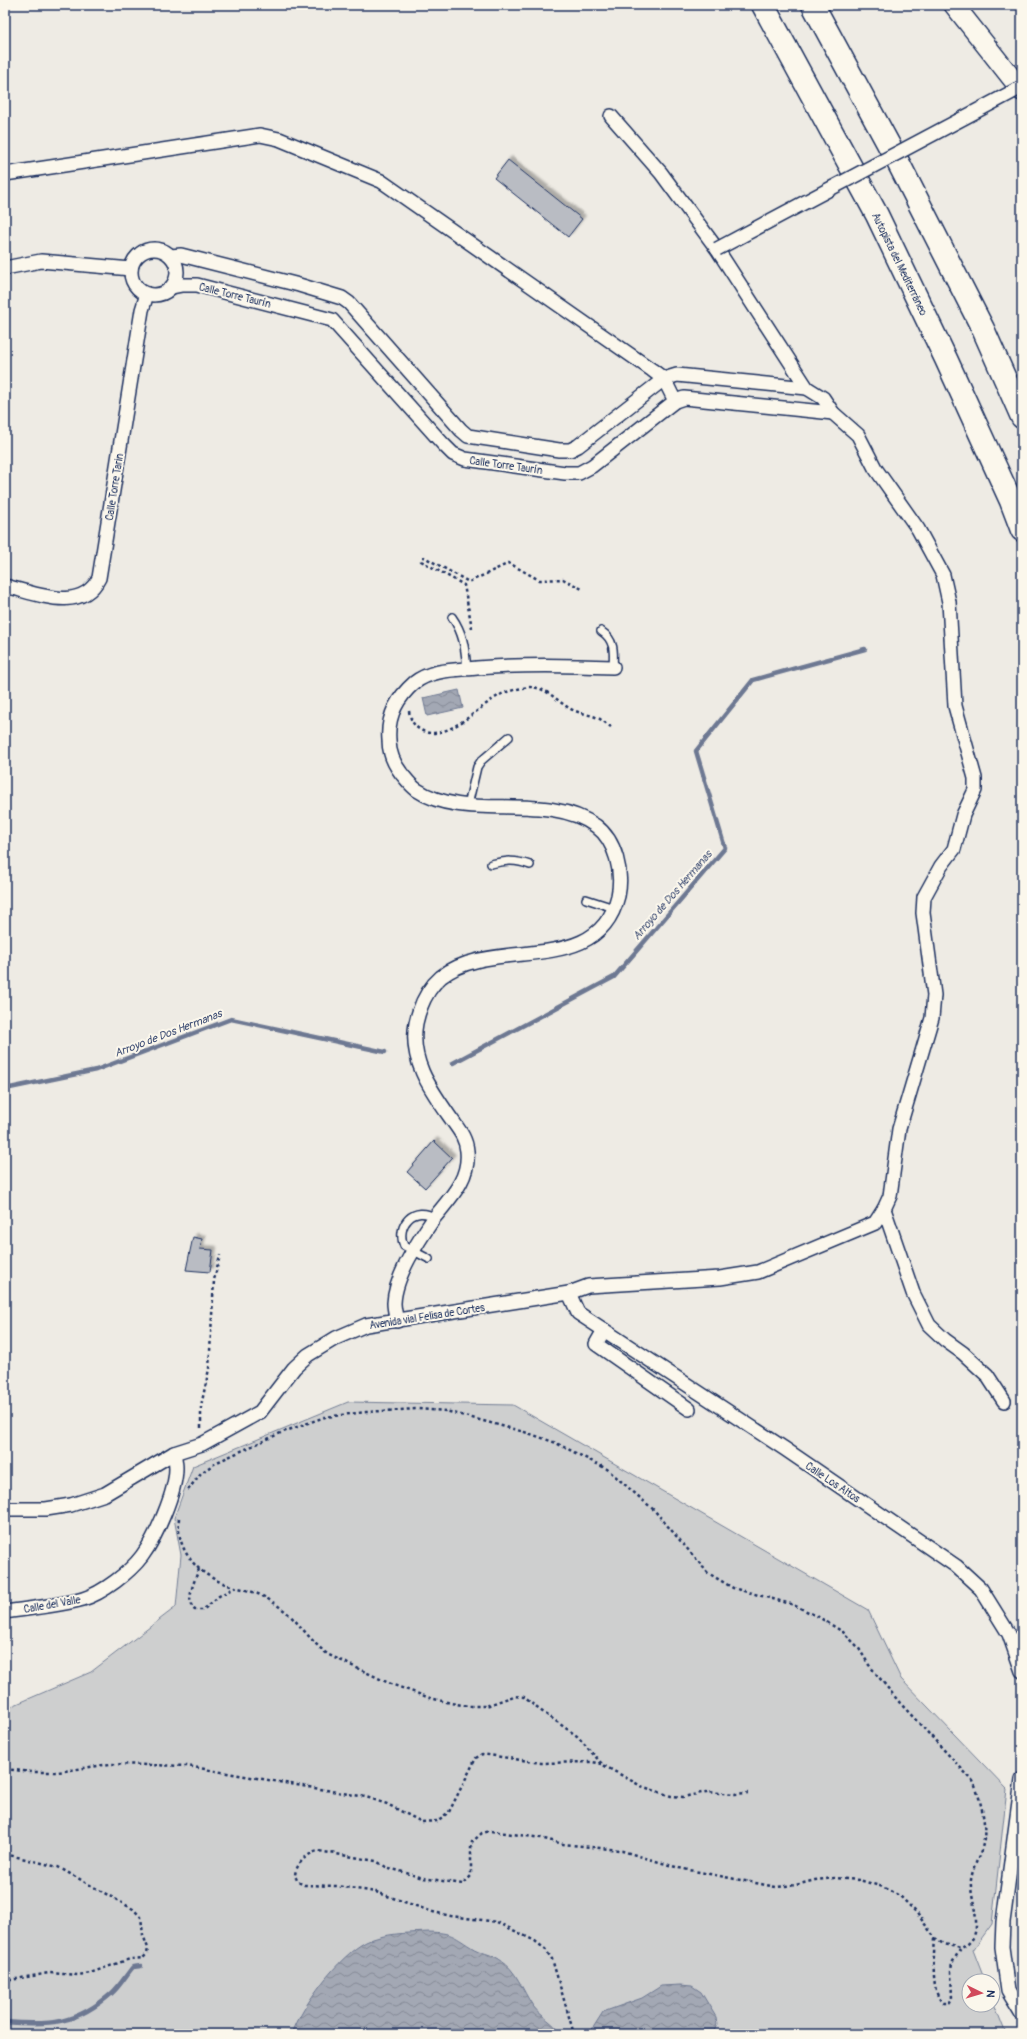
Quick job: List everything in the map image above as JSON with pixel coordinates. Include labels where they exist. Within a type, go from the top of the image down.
[{"type":"highway","name":"Autopista del Mediterráneo","points":[[763,5],[876,215],[950,366],[1011,501],[1022,530]]},
{"type":"highway","points":[[813,5],[898,162],[983,329],[1022,417]]},
{"type":"street","points":[[717,249],[1021,90],[954,5]]},
{"type":"street","points":[[611,116],[661,173],[717,249],[807,388]]},
{"type":"street","points":[[5,174],[260,135],[278,139],[382,181],[664,379],[675,401],[684,398],[833,413]]},
{"type":"street","points":[[156,248],[171,256],[177,266],[177,277],[172,287],[163,294],[147,294],[134,285],[131,269],[135,258],[144,251],[156,248]]},
{"type":"street","points":[[171,256],[181,254],[299,285],[342,298],[468,436],[559,450],[570,450],[664,379],[677,375],[807,388]]},
{"type":"street","points":[[5,268],[46,261],[131,269]]},
{"type":"street","name":"Calle Torre Taurín","points":[[172,287],[197,285],[332,320],[442,444],[453,454],[465,459],[565,473],[579,472],[592,466],[675,401]]},
{"type":"street","name":"Calle Torre Tarin","points":[[5,586],[70,599],[87,593],[95,586],[99,578],[142,310],[147,294]]},
{"type":"street","name":"Avenida vial Felisa de Cortes","points":[[5,1509],[46,1509],[71,1505],[105,1494],[174,1453],[202,1444],[260,1412],[294,1368],[308,1355],[336,1338],[366,1325],[569,1293],[588,1286],[720,1278],[758,1272],[875,1223],[890,1196],[898,1128],[932,1018],[934,995],[923,913],[924,897],[941,866],[954,849],[963,815],[975,790],[975,778],[955,706],[949,602],[943,575],[918,530],[875,468],[858,435],[833,413],[822,398],[807,388]]},
{"type":"street","points":[[397,1321],[394,1303],[402,1270],[435,1218],[458,1189],[465,1172],[468,1154],[465,1137],[428,1086],[417,1061],[414,1035],[419,1008],[432,985],[445,974],[458,966],[488,957],[569,948],[586,940],[600,929],[614,908],[620,884],[617,860],[607,837],[599,828],[585,819],[567,813],[533,808],[468,805],[430,797],[416,790],[394,764],[388,742],[390,719],[399,698],[417,681],[436,672],[511,665],[547,664],[613,667]]},
{"type":"street","points":[[884,1209],[913,1293],[929,1325],[987,1375],[1004,1401]]},
{"type":"street","name":"Calle Los Altos","points":[[569,1293],[578,1313],[785,1449],[956,1566],[981,1589],[1009,1634],[1022,1672]]},
{"type":"street","points":[[604,1330],[596,1344],[689,1409]]},
{"type":"street","name":"Calle del Valle","points":[[5,1612],[84,1598],[117,1580],[142,1556],[160,1523],[172,1488],[176,1468],[174,1453]]},
{"type":"street","points":[[1022,1779],[1003,1922],[1002,1947],[1008,1991],[1022,2014]]},
{"type":"lane","points":[[452,618],[459,627],[464,638],[467,669]]},
{"type":"lane","points":[[601,631],[607,635],[614,646],[613,667]]},
{"type":"lane","points":[[468,805],[477,767],[481,761],[509,737]]},
{"type":"lane","points":[[491,864],[504,860],[517,861],[530,865]]},
{"type":"lane","points":[[586,899],[614,908]]},
{"type":"lane","points":[[429,1259],[404,1246],[402,1240],[402,1227],[410,1217],[421,1213],[426,1213],[435,1218]]},
{"type":"path","points":[[472,631],[464,585],[421,561],[424,557],[469,582],[509,563],[539,580],[563,579],[584,590]]},
{"type":"path","points":[[399,698],[408,708],[412,722],[418,728],[428,732],[454,726],[472,716],[500,694],[529,687],[541,689],[555,697],[570,709],[599,718],[611,726]]},
{"type":"path","points":[[202,1444],[201,1406],[209,1369],[214,1280],[220,1255]]},
{"type":"path","points":[[186,1494],[201,1473],[217,1462],[283,1432],[325,1417],[366,1412],[403,1410],[446,1411],[528,1433],[569,1449],[607,1469],[654,1510],[708,1573],[734,1588],[791,1604],[817,1616],[843,1632],[858,1647],[869,1665],[900,1703],[973,1781],[978,1793],[984,1838],[971,1881],[976,1928],[968,1943],[961,1948],[952,1963],[950,1971],[952,1999],[949,2003],[944,2003],[938,1998],[934,1978],[935,1938]]},
{"type":"path","points":[[180,1513],[179,1532],[186,1555],[199,1569],[223,1583],[258,1594],[282,1609],[303,1628],[322,1650],[329,1655],[391,1684],[430,1698],[468,1706],[486,1706],[514,1696],[524,1697],[577,1736],[603,1764],[642,1786],[671,1796],[683,1797],[706,1792],[735,1794],[748,1793]]},
{"type":"path","points":[[199,1569],[190,1600],[190,1606],[195,1610],[203,1610],[219,1596],[236,1587]]},
{"type":"path","points":[[5,1769],[58,1772],[110,1764],[187,1766],[366,1797],[387,1804],[422,1822],[430,1823],[437,1822],[449,1812],[476,1758],[482,1754],[541,1763],[593,1762],[603,1764]]},
{"type":"path","points":[[574,2034],[552,1959],[545,1949],[535,1941],[497,1922],[457,1917],[433,1912],[376,1892],[337,1886],[304,1885],[296,1879],[297,1868],[311,1853],[319,1852],[376,1861],[386,1867],[423,1878],[463,1884],[471,1876],[472,1842],[482,1833],[500,1831],[563,1844],[619,1850],[678,1868],[776,1887],[835,1878],[858,1880],[880,1886],[900,1896],[916,1912],[935,1938],[943,1944],[961,1948]]},
{"type":"path","points":[[5,1854],[58,1867],[133,1908],[141,1917],[143,1935],[148,1948],[147,1954],[143,1958],[130,1959],[90,1973],[78,1975],[49,1973],[5,1981]]},
{"type":"shaded area","points":[[348,1402],[513,1405],[868,1610],[901,1679],[1007,1789],[992,1924],[973,1950],[982,1973],[961,1973],[961,2013],[998,2013],[1006,2034],[5,2034],[5,1709],[91,1672],[176,1607],[181,1555],[174,1518],[193,1466]]},
{"type":"water","points":[[459,690],[463,708],[427,716],[423,698]]},
{"type":"water","points":[[429,1932],[452,1935],[474,1949],[499,1959],[515,1974],[533,2006],[555,2026],[561,2034],[292,2034],[312,1996],[333,1970],[355,1949],[366,1942],[380,1937],[396,1934]]},
{"type":"water","points":[[661,1986],[692,1986],[701,1992],[716,2017],[717,2024],[713,2034],[589,2034],[603,2012],[642,1998]]},
{"type":"building","points":[[508,160],[582,219],[568,237],[494,178]]},
{"type":"building","points":[[434,1141],[452,1158],[425,1188],[407,1172]]},
{"type":"building","points":[[193,1237],[202,1239],[200,1249],[213,1250],[210,1272],[186,1270]]},
{"type":"waterway","name":"Arroyo de Dos Hermanas","points":[[453,1063],[614,977],[725,848],[696,751],[753,680],[865,649]]},
{"type":"waterway","name":"Arroyo de Dos Hermanas","points":[[5,1089],[96,1070],[231,1019],[385,1052]]},
{"type":"waterway","points":[[5,2022],[36,2024],[62,2021],[75,2017],[99,2003],[115,1990],[133,1967],[141,1966]]}]
